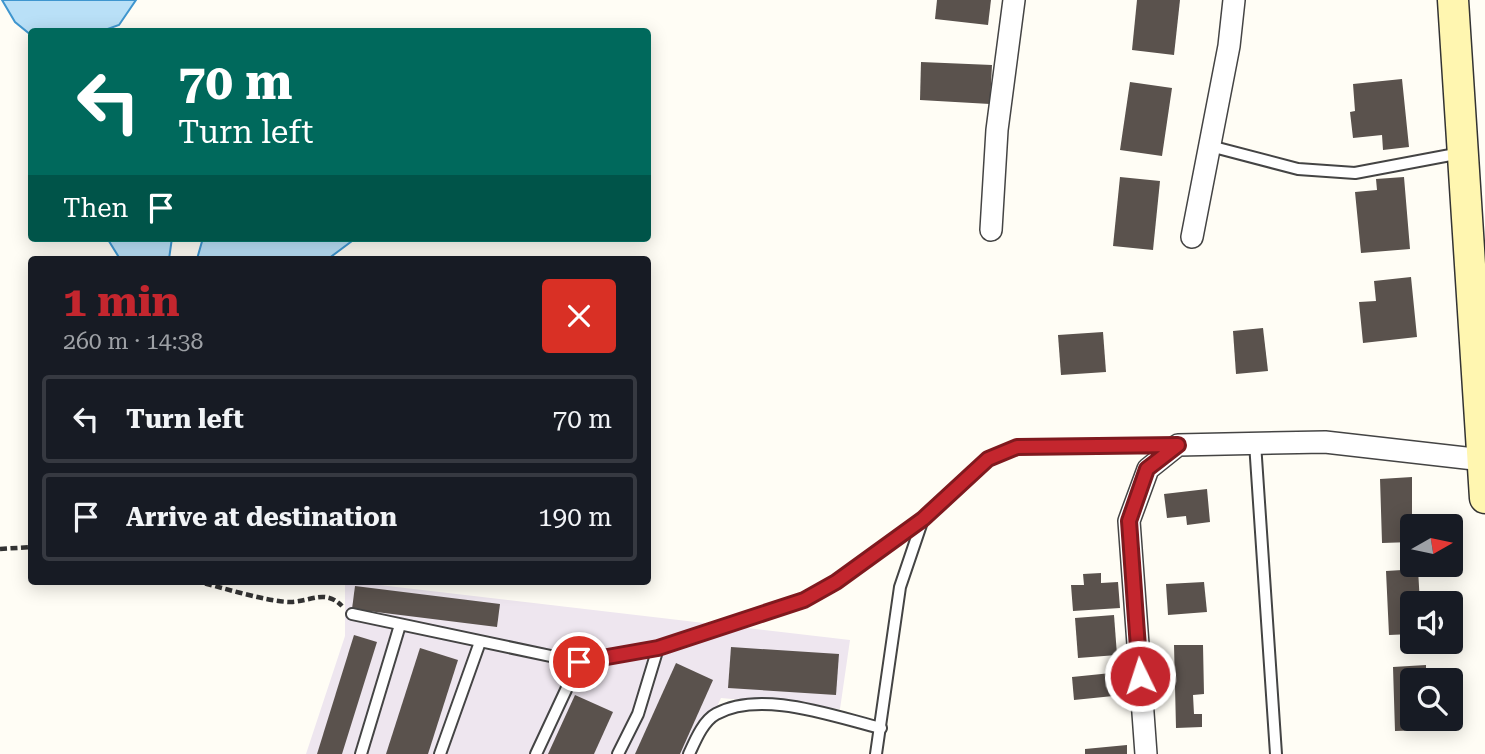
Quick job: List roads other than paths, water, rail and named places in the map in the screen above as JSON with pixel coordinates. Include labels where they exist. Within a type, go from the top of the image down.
[{"type":"street","points":[[990,230],[997,130],[1014,0]]},
{"type":"street","points":[[1192,237],[1234,0]]},
{"type":"street","points":[[1453,0],[1482,409],[1485,498]]},
{"type":"street","points":[[1146,754],[1129,521],[1147,469],[1178,445],[1359,444],[1483,460]]},
{"type":"lane","points":[[1210,146],[1298,169],[1355,173],[1462,153]]},
{"type":"lane","points":[[1255,443],[1276,754]]},
{"type":"lane","points":[[352,614],[579,662],[658,648],[804,600],[836,582],[923,519],[988,459],[1017,447],[1178,445]]},
{"type":"lane","points":[[876,754],[901,587],[923,519]]},
{"type":"lane","points":[[361,754],[400,625]]},
{"type":"lane","points":[[440,754],[480,642]]},
{"type":"lane","points":[[618,754],[638,714],[658,648]]},
{"type":"lane","points":[[536,754],[579,662]]},
{"type":"lane","points":[[689,754],[697,736],[714,715],[740,706],[780,704],[881,728]]},
{"type":"water","points":[[2,0],[136,0],[119,25],[110,28],[28,28],[28,33],[15,22]]},
{"type":"water","points":[[109,242],[171,242],[169,256],[118,256]]},
{"type":"water","points":[[202,242],[351,242],[332,256],[198,256]]}]
